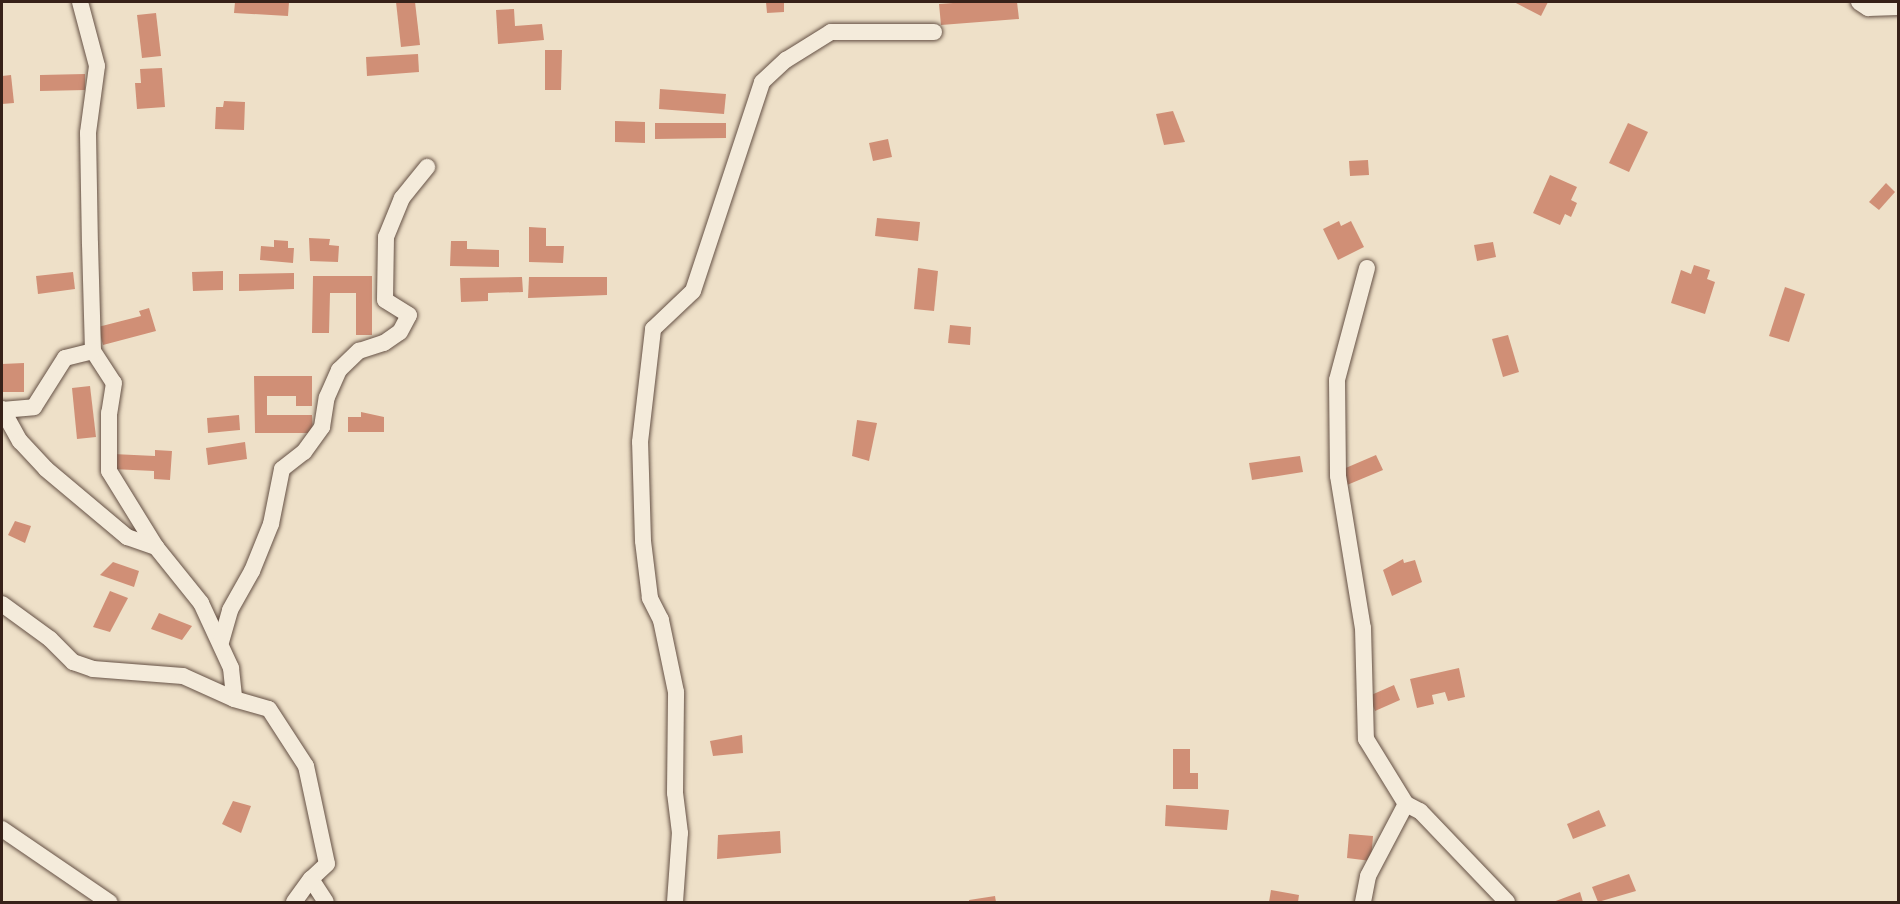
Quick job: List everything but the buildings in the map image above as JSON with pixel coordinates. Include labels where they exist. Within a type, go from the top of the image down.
[{"type":"street","points":[[80,2],[98,66],[88,133],[93,351],[114,382],[109,413],[110,471],[156,547],[201,603],[221,642],[231,668],[234,699]]},
{"type":"street","points":[[1859,2],[1868,9],[1899,7]]},
{"type":"street","points":[[675,903],[680,833],[675,793],[676,692],[661,620],[650,598],[643,541],[640,442],[653,329],[693,291],[762,82],[786,60],[831,32],[934,32]]},
{"type":"street","points":[[221,642],[230,610],[252,571],[271,524],[282,469],[309,446],[322,427],[327,397],[339,370],[359,351],[384,343],[400,332],[409,315],[385,300],[386,237],[402,198],[427,167]]},
{"type":"street","points":[[1367,268],[1337,380],[1338,476],[1363,628],[1366,739],[1406,804],[1420,811],[1507,903]]},
{"type":"street","points":[[93,351],[65,358],[34,407],[2,410],[20,441],[46,469],[127,537],[156,547]]},
{"type":"street","points":[[2,604],[50,639],[73,662],[103,670],[183,676],[234,699],[269,709],[306,766],[327,864],[311,879],[294,903]]},
{"type":"street","points":[[1363,903],[1368,876],[1406,804]]},
{"type":"street","points":[[2,830],[109,903]]},
{"type":"street","points":[[311,879],[326,903]]}]
